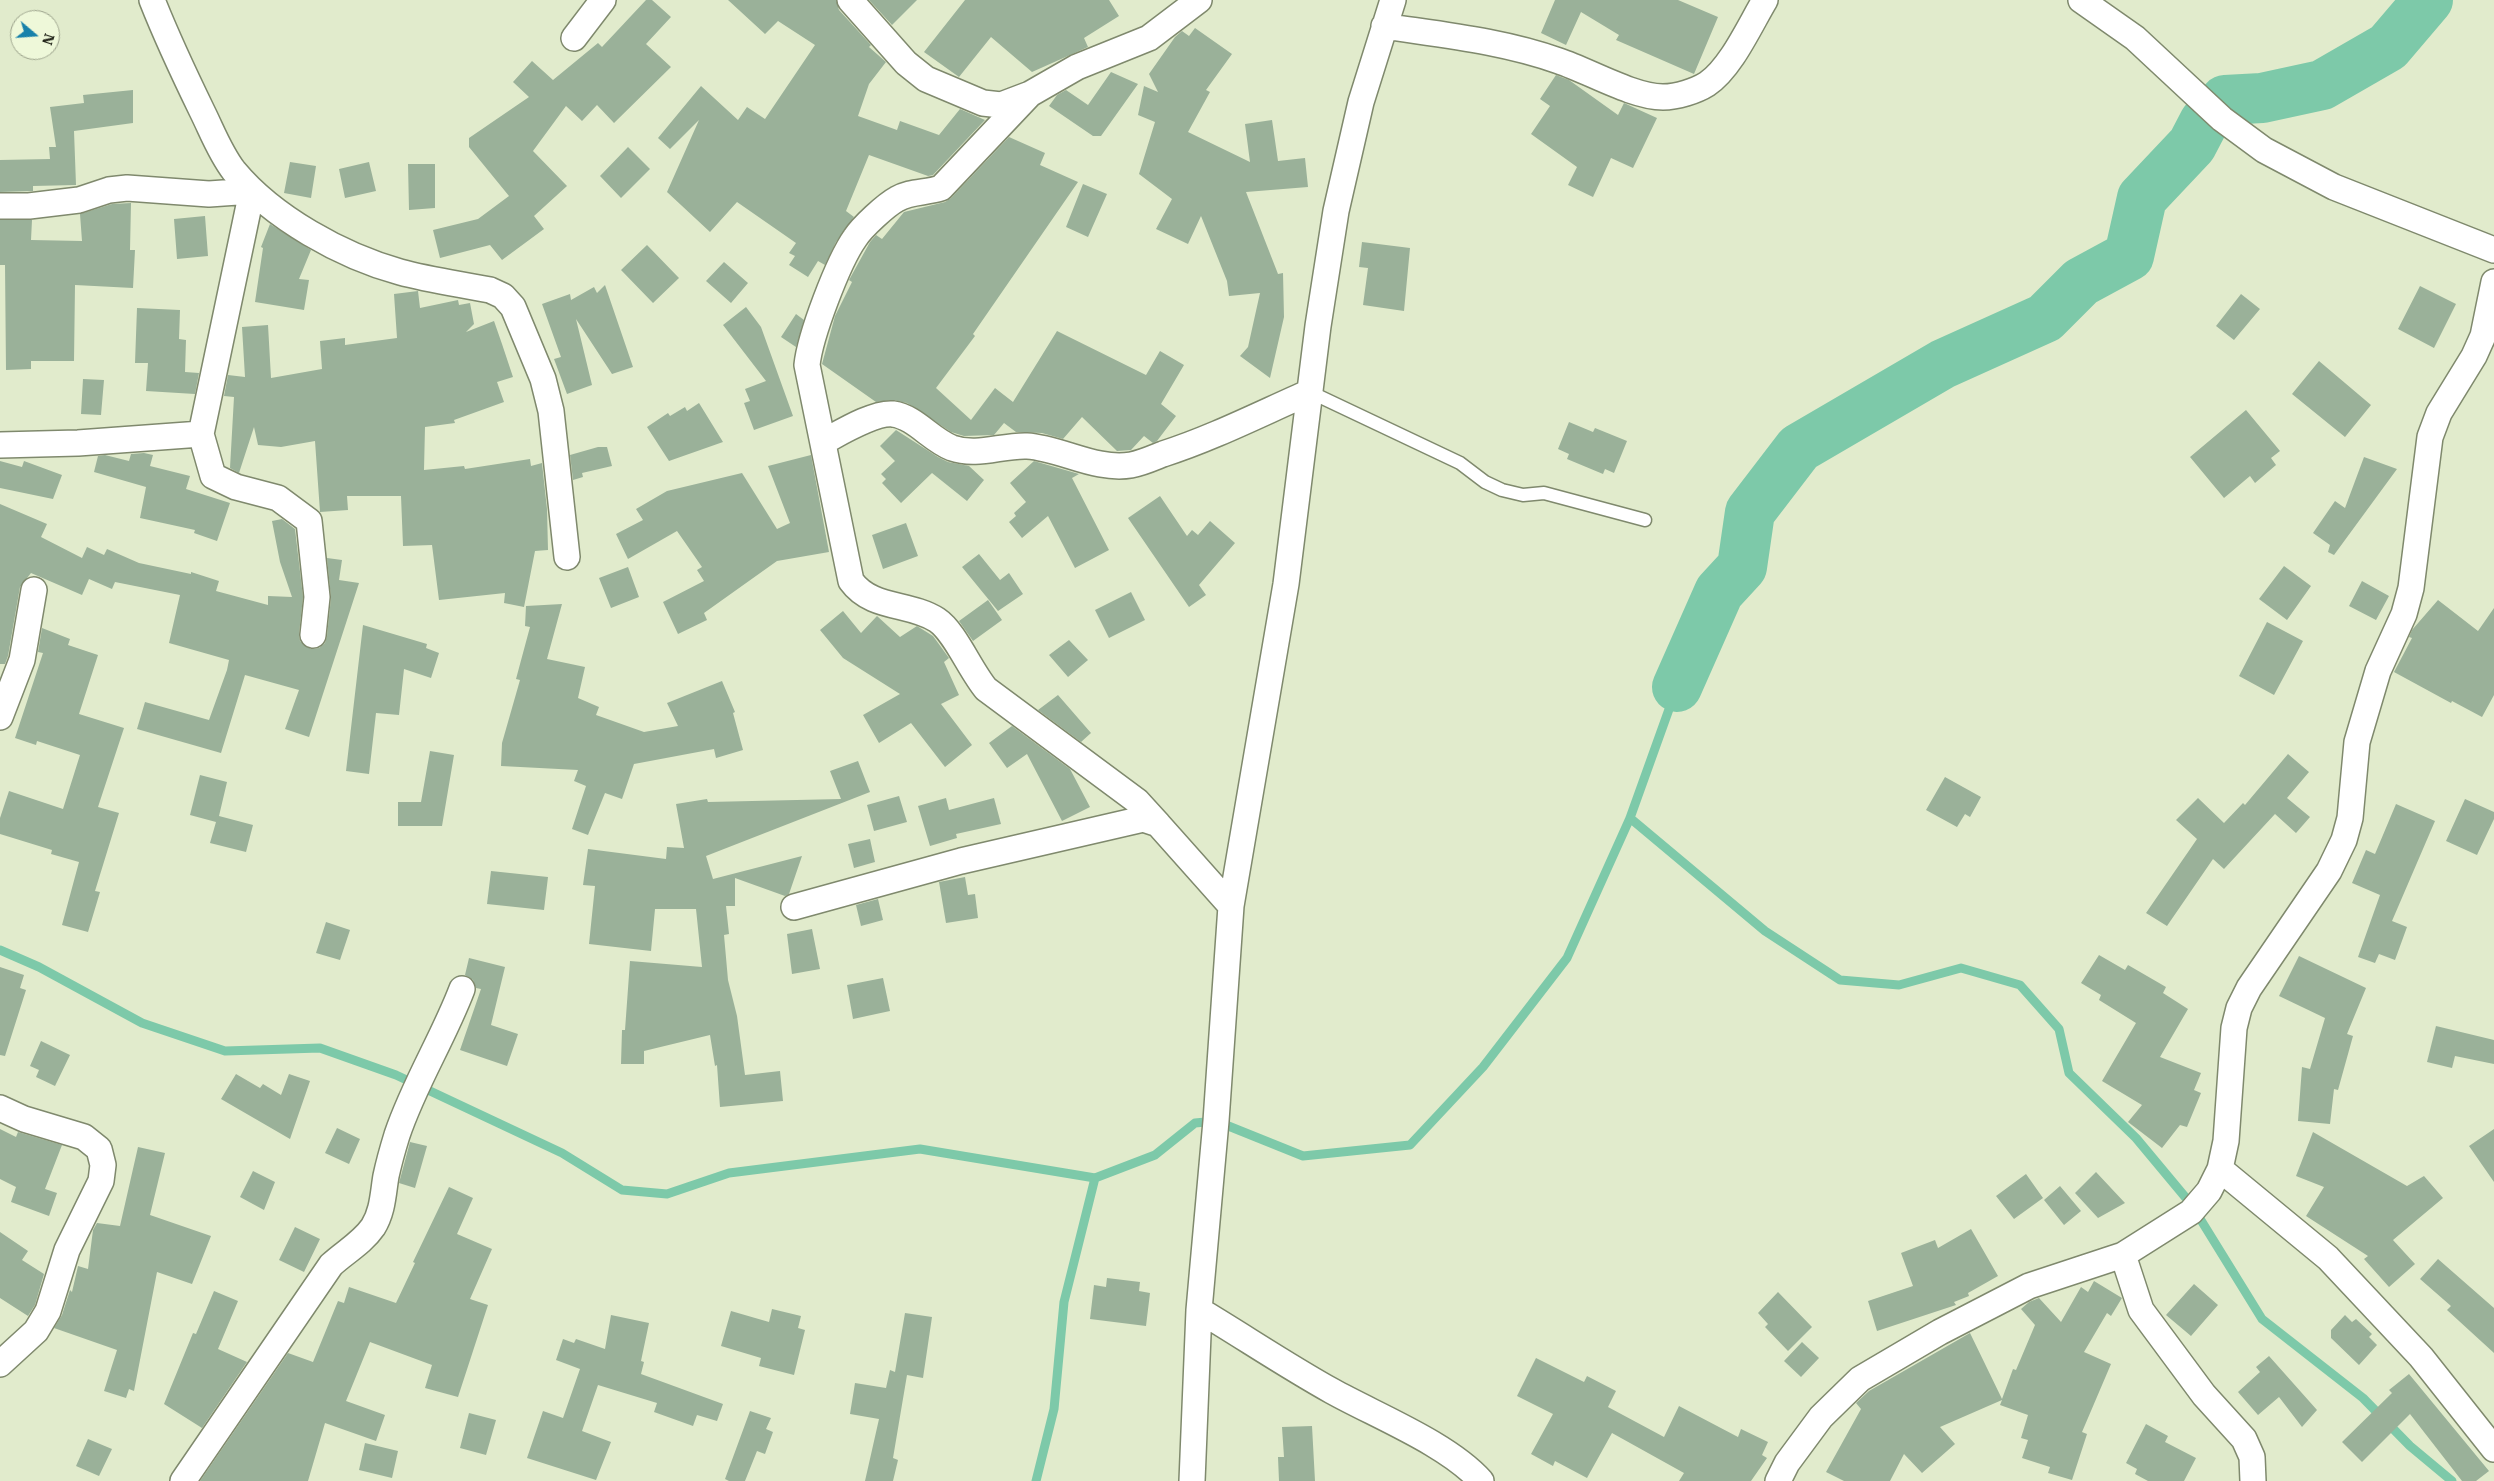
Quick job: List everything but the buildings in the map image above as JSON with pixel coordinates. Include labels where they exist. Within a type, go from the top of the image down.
[{"type":"street","points":[[152,0],[166,35],[218,145],[233,169],[252,191],[299,224],[361,259],[401,272],[490,290],[503,296],[513,306],[543,378],[550,411],[567,557]]},
{"type":"street","points":[[574,38],[603,0]]},
{"type":"street","points":[[850,0],[906,63],[926,79],[983,104],[1001,105],[1030,94],[1077,67],[1149,38],[1199,0]]},
{"type":"street","points":[[1192,1481],[1199,1310],[1216,1121],[1231,906],[1286,584],[1310,392],[1336,211],[1361,102],[1393,0]]},
{"type":"street","points":[[1384,26],[1499,44],[1559,61],[1645,95],[1664,97],[1681,94],[1706,85],[1718,75],[1765,0]]},
{"type":"street","points":[[2081,0],[2135,38],[2222,119],[2264,150],[2334,187],[2494,250]]},
{"type":"street","points":[[1030,94],[940,188],[926,192],[912,192],[896,199],[856,236],[843,259],[809,347],[807,365],[851,581],[859,592],[872,600],[937,620],[948,630],[973,674],[986,689],[1137,802],[1231,906]]},
{"type":"street","points":[[0,206],[29,206],[79,200],[109,190],[127,188],[209,194],[252,191]]},
{"type":"street","points":[[252,191],[201,434],[213,476],[236,487],[278,498],[309,521],[317,597],[313,635]]},
{"type":"street","points":[[1778,1481],[1787,1463],[1821,1416],[1860,1379],[1940,1332],[2029,1286],[2123,1255],[2191,1212],[2208,1191],[2220,1169],[2226,1141],[2234,1028],[2239,1008],[2249,988],[2329,871],[2344,840],[2350,818],[2357,742],[2378,671],[2404,614],[2411,588],[2430,437],[2439,413],[2483,336],[2494,282]]},
{"type":"street","points":[[823,442],[878,416],[892,414],[908,420],[928,435],[952,448],[978,452],[1025,446],[1054,450],[1105,464],[1130,465],[1183,448],[1310,392]]},
{"type":"street","points":[[0,444],[78,443],[201,434]]},
{"type":"street","points":[[0,717],[22,660],[34,590]]},
{"type":"street","points":[[794,908],[961,861],[1143,819],[1158,824]]},
{"type":"street","points":[[183,1481],[331,1265],[360,1242],[374,1225],[384,1201],[386,1176],[397,1135],[413,1093],[462,989]]},
{"type":"street","points":[[0,1108],[24,1119],[84,1137],[99,1149],[104,1165],[101,1181],[67,1250],[48,1311],[36,1331],[0,1364]]},
{"type":"street","points":[[2220,1169],[2328,1258],[2421,1357],[2494,1449]]},
{"type":"street","points":[[2123,1255],[2141,1310],[2204,1395],[2244,1439],[2252,1457],[2253,1481]]},
{"type":"street","points":[[1199,1310],[1331,1391],[1412,1434],[1468,1467],[1481,1481]]},
{"type":"lane","points":[[1310,392],[1460,463],[1485,482],[1502,490],[1523,495],[1544,493],[1645,520]]},
{"type":"waterway","points":[[1677,687],[1719,592],[1742,567],[1750,512],[1799,448],[1943,364],[2045,318],[2081,282],[2129,256],[2142,198],[2192,145],[2204,122],[2225,100],[2262,98],[2322,85],[2388,47],[2428,0]]},
{"type":"waterway","points":[[0,950],[39,967],[142,1023],[225,1051],[320,1048],[396,1075],[562,1153],[622,1190],[667,1194],[729,1173],[920,1149],[1095,1178],[1155,1155],[1195,1123],[1216,1121],[1303,1156],[1410,1145],[1483,1067],[1567,958],[1630,818],[1677,687]]},
{"type":"waterway","points":[[1630,818],[1765,931],[1840,980],[1899,985],[1961,968],[2020,985],[2059,1029],[2069,1073],[2136,1138],[2186,1198]]},
{"type":"waterway","points":[[1036,1481],[1054,1409],[1064,1302],[1095,1178]]},
{"type":"waterway","points":[[2199,1217],[2262,1319],[2363,1398],[2410,1446],[2452,1481]]}]
